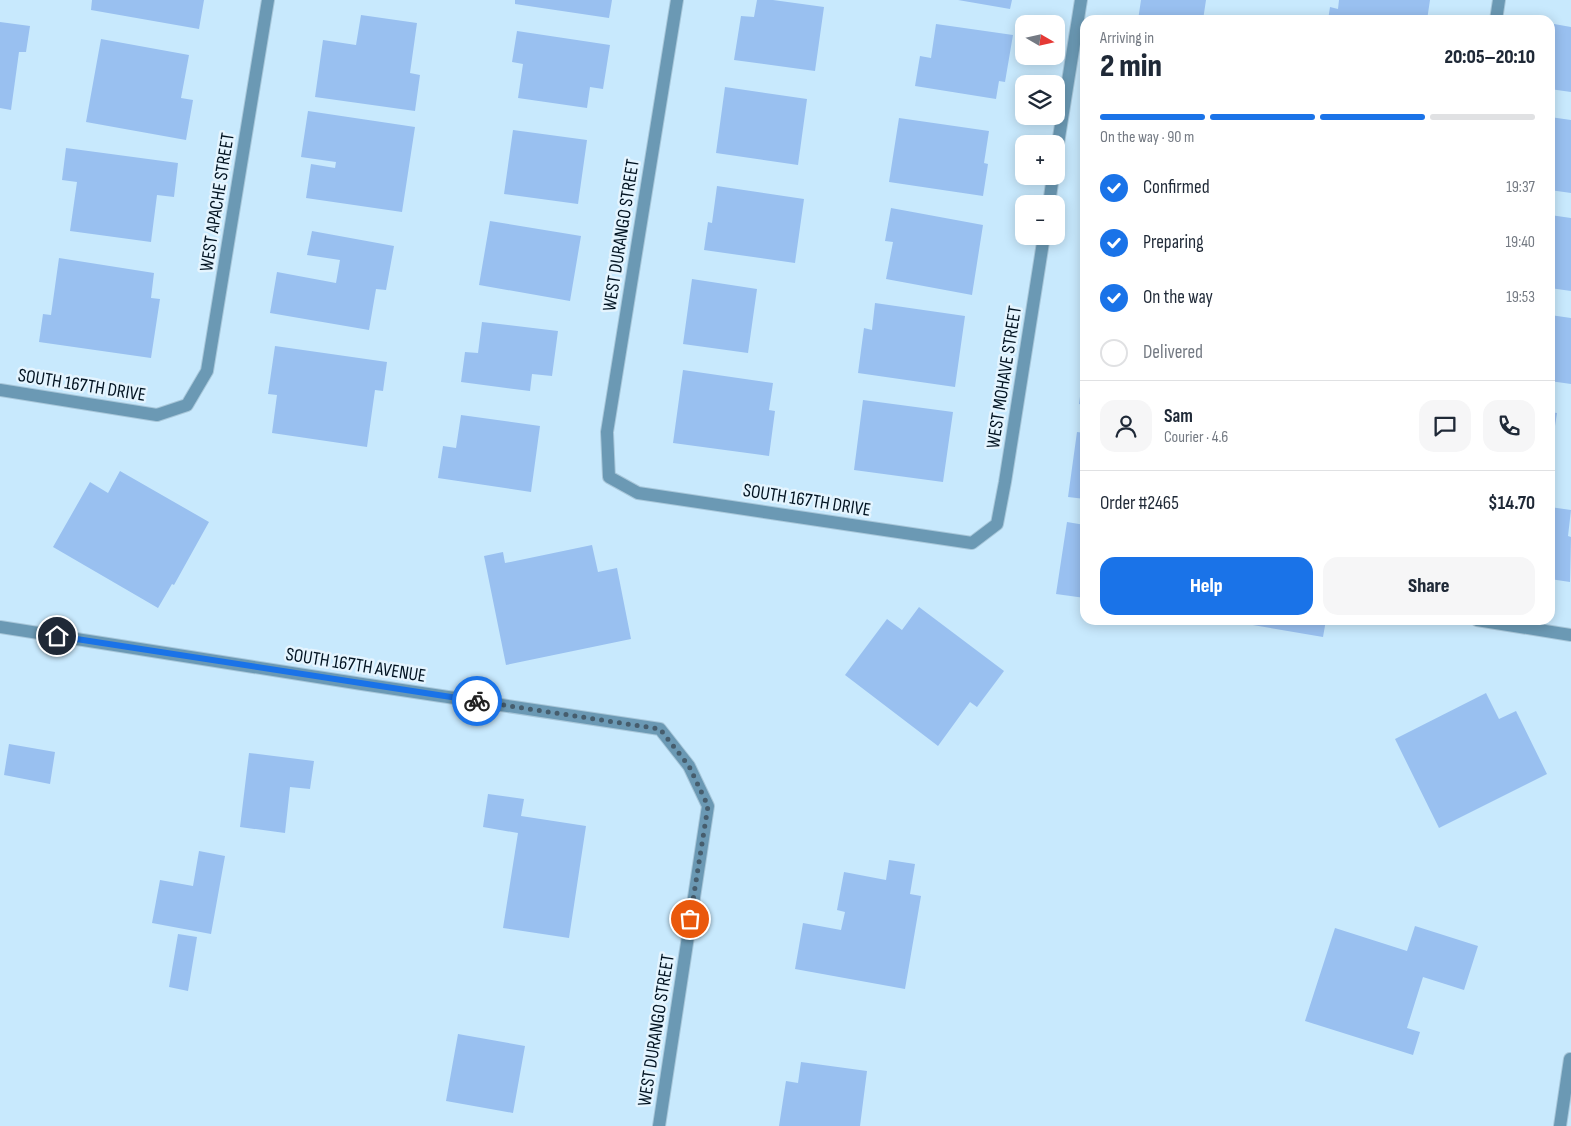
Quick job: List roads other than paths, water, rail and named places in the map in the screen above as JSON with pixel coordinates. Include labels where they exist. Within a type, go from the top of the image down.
[{"type":"street","name":"WEST APACHE STREET","points":[[187,406],[208,371],[268,0]]},
{"type":"street","name":"WEST DURANGO STREET","points":[[608,477],[606,432],[677,0]]},
{"type":"street","points":[[1059,135],[1081,0]]},
{"type":"street","points":[[1497,15],[1499,0]]},
{"type":"street","name":"WEST MOHAVE STREET","points":[[997,524],[1043,245]]},
{"type":"street","name":"SOUTH 167TH DRIVE","points":[[0,390],[157,415],[187,406]]},
{"type":"street","name":"SOUTH 167TH DRIVE","points":[[608,477],[638,493],[972,543],[997,524]]},
{"type":"street","points":[[1508,625],[1571,635]]},
{"type":"street","name":"SOUTH 167TH AVENUE","points":[[0,626],[352,683],[660,729],[689,766]]},
{"type":"street","name":"WEST DURANGO STREET","points":[[659,1126],[708,806],[689,766]]},
{"type":"street","points":[[1560,1126],[1570,1059]]}]
